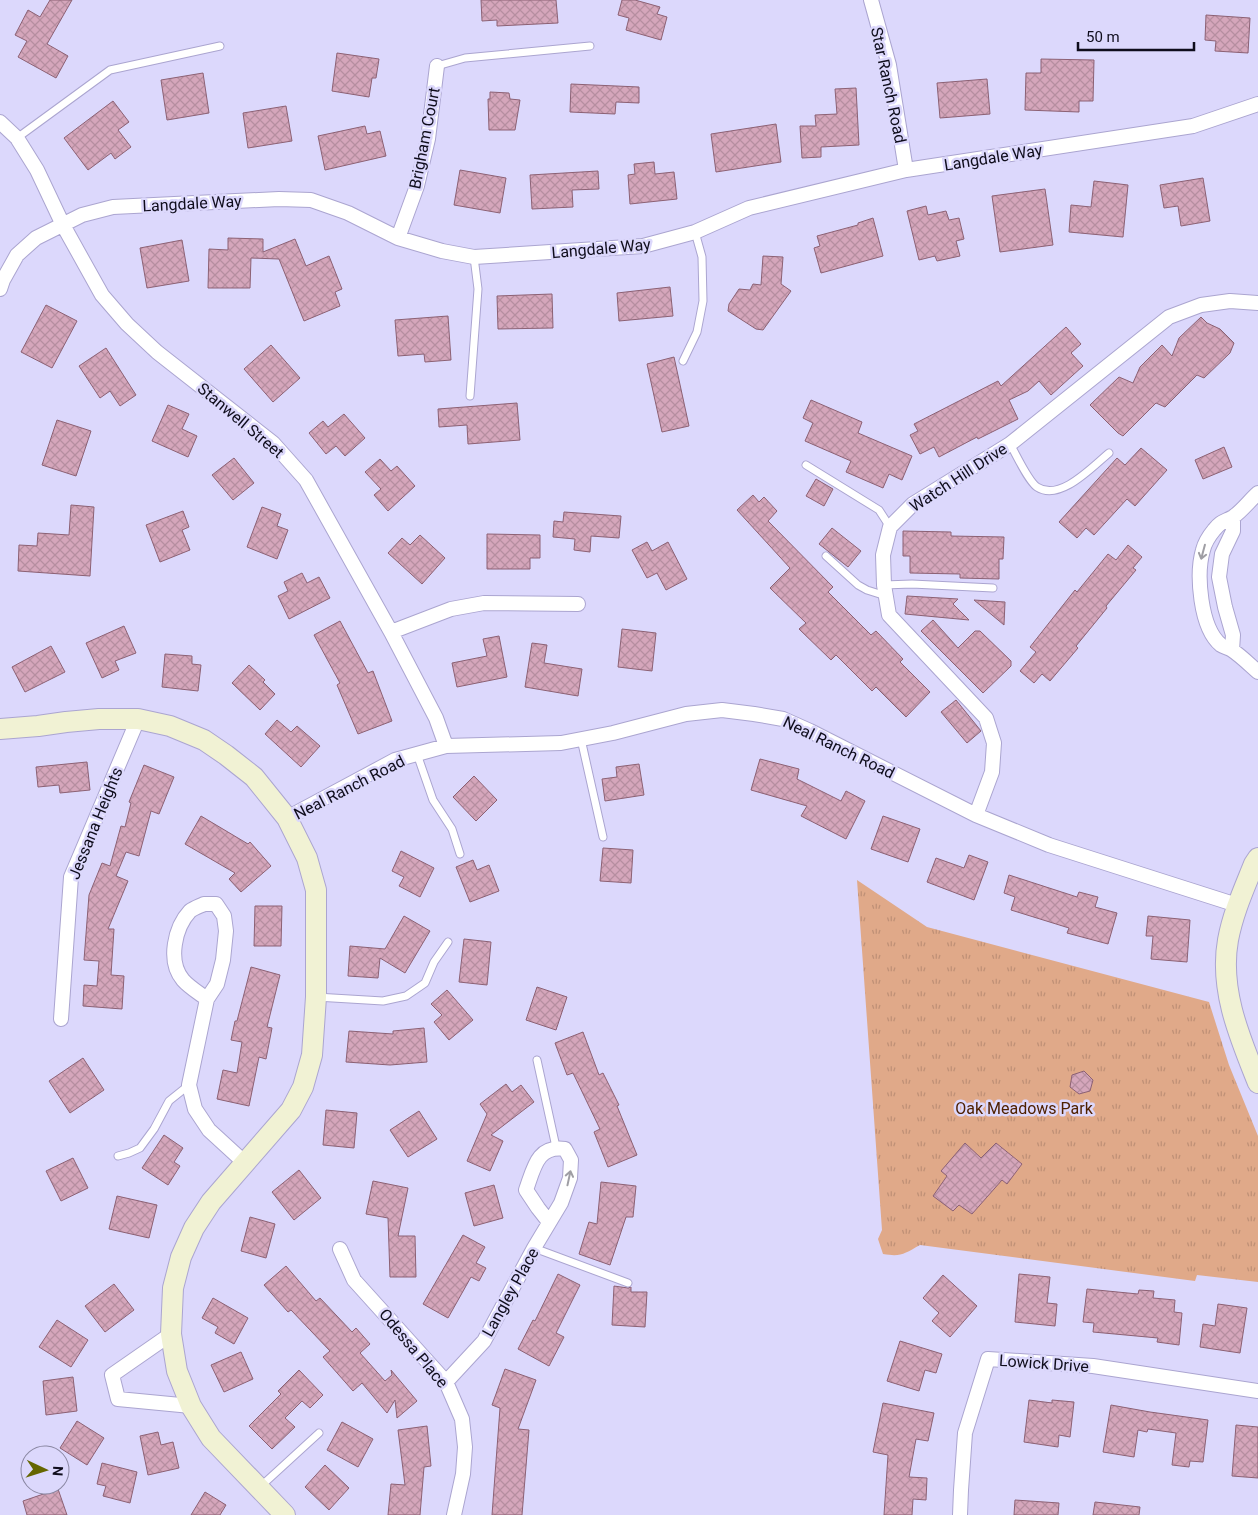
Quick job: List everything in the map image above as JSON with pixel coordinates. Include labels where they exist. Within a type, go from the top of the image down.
[{"type":"street","name":"Star Ranch Road","points":[[871,0],[889,65],[906,170]]},
{"type":"street","name":"Brigham Court","points":[[398,238],[417,186],[424,158],[437,66]]},
{"type":"street","name":"Langdale Way","points":[[0,289],[17,255],[36,238],[82,215],[113,207],[279,199],[312,200],[348,213],[398,238],[442,251],[474,257],[643,246],[695,232],[749,208],[906,170],[1193,126],[1258,104]]},
{"type":"street","name":"Stanwell Street","points":[[0,122],[17,138],[37,170],[63,225],[102,296],[127,324],[157,352],[272,443],[306,480],[391,632],[436,718],[446,746]]},
{"type":"street","name":"Watch Hill Drive","points":[[890,527],[913,504],[1010,444],[1169,317],[1201,305],[1230,300],[1258,303]]},
{"type":"street","points":[[1258,493],[1233,517],[1222,521],[1207,540],[1200,566],[1203,610],[1207,623],[1221,645],[1232,650],[1258,672]]},
{"type":"street","points":[[1232,650],[1233,635],[1224,607],[1219,577],[1222,554],[1233,531],[1233,517]]},
{"type":"street","points":[[890,527],[883,556],[885,590],[890,615],[986,718],[994,743],[992,772],[976,815]]},
{"type":"street","points":[[391,632],[450,609],[484,603],[578,604]]},
{"type":"street","name":"Neal Ranch Road","points":[[287,818],[395,760],[446,746],[561,743],[613,733],[686,714],[722,710],[783,719],[976,815],[1048,845],[1237,905]]},
{"type":"street","points":[[0,729],[66,722],[138,719],[170,726],[204,740],[254,777],[287,818],[307,858],[316,890],[316,997],[312,1055],[303,1087],[290,1110],[211,1202],[194,1228],[184,1249],[172,1288],[171,1334],[176,1371],[191,1406],[212,1438],[284,1514]]},
{"type":"street","name":"Jessana Heights","points":[[61,1019],[71,877],[138,719]]},
{"type":"street","points":[[1258,858],[1237,905],[1228,941],[1226,975],[1231,1010],[1258,1084]]},
{"type":"street","points":[[207,1000],[182,979],[175,963],[174,946],[179,928],[191,910],[204,904],[216,904],[224,916],[226,931],[223,960],[217,984],[207,1000],[188,1085],[195,1109],[210,1130],[246,1163]]},
{"type":"street","points":[[550,1222],[526,1190],[536,1162],[547,1150],[556,1148]]},
{"type":"street","name":"Langley Place","points":[[446,1382],[484,1341],[534,1248],[561,1203],[570,1178],[571,1160],[566,1149],[556,1148]]},
{"type":"street","name":"Odessa Place","points":[[340,1249],[354,1280],[446,1382],[462,1419],[465,1447],[463,1474],[454,1515]]},
{"type":"street","points":[[171,1334],[112,1375],[118,1399],[191,1406]]},
{"type":"street","name":"Lowick Drive","points":[[960,1515],[960,1490],[965,1433],[988,1359],[1093,1366],[1258,1391]]},
{"type":"lane","points":[[17,138],[110,70],[220,46]]},
{"type":"lane","points":[[437,66],[465,58],[590,46]]},
{"type":"lane","points":[[683,361],[697,332],[703,301],[702,257],[695,232]]},
{"type":"lane","points":[[470,396],[478,289],[474,257]]},
{"type":"lane","points":[[1010,444],[1030,479],[1036,486],[1046,490],[1058,490],[1072,484],[1109,453]]},
{"type":"lane","points":[[806,465],[879,510],[890,527]]},
{"type":"lane","points":[[826,556],[858,585],[867,590],[885,590],[912,584],[993,588]]},
{"type":"lane","points":[[581,739],[603,837]]},
{"type":"lane","points":[[417,754],[433,800],[452,829],[460,854]]},
{"type":"lane","points":[[316,997],[383,1001],[406,996],[425,982],[434,962],[448,942]]},
{"type":"lane","points":[[537,1060],[556,1148]]},
{"type":"lane","points":[[118,1156],[140,1148],[154,1129],[169,1100],[188,1085]]},
{"type":"lane","points":[[534,1248],[628,1283]]},
{"type":"lane","points":[[259,1488],[319,1433]]},
{"type":"green space","name":"Oak Meadows Park","points":[[857,880],[927,927],[1209,1002],[1229,1065],[1258,1136],[1258,1282],[1197,1275],[1195,1281],[920,1245],[902,1254],[883,1254],[878,1239],[882,1230]]},
{"type":"building","points":[[50,0],[72,0],[47,44],[68,56],[56,78],[18,57],[27,41],[15,35],[28,10],[40,17]]},
{"type":"building","points":[[481,0],[556,0],[558,23],[497,26],[497,20],[482,21]]},
{"type":"building","points":[[622,0],[635,0],[660,7],[657,14],[667,17],[661,40],[626,30],[629,18],[618,15]]},
{"type":"building","points":[[1206,15],[1250,18],[1248,53],[1215,51],[1216,41],[1205,40]]},
{"type":"building","points":[[337,53],[379,59],[376,78],[372,78],[369,97],[332,91]]},
{"type":"building","points":[[1041,59],[1094,60],[1093,101],[1079,101],[1079,112],[1025,110],[1026,73],[1041,73]]},
{"type":"building","points":[[203,73],[209,113],[167,120],[161,80]]},
{"type":"building","points":[[987,79],[990,114],[940,118],[937,83]]},
{"type":"building","points":[[571,84],[639,87],[639,103],[616,102],[615,114],[570,112]]},
{"type":"building","points":[[856,88],[859,145],[821,147],[821,157],[802,158],[800,126],[816,126],[815,115],[837,114],[835,89]]},
{"type":"building","points":[[490,92],[509,93],[510,99],[520,100],[515,130],[489,130],[488,99],[490,99]]},
{"type":"building","points":[[113,101],[129,122],[118,130],[131,147],[115,159],[111,153],[88,170],[64,138]]},
{"type":"building","points":[[286,106],[292,141],[248,148],[243,113]]},
{"type":"building","points":[[776,124],[781,162],[716,172],[711,134]]},
{"type":"building","points":[[365,126],[367,134],[380,131],[386,156],[325,170],[318,136]]},
{"type":"building","points":[[654,162],[655,174],[674,172],[677,199],[630,204],[628,175],[635,174],[634,164]]},
{"type":"building","points":[[460,170],[506,178],[500,213],[454,205]]},
{"type":"building","points":[[598,171],[599,189],[572,190],[573,207],[532,209],[530,175]]},
{"type":"building","points":[[1203,178],[1210,221],[1181,226],[1178,206],[1164,208],[1160,185]]},
{"type":"building","points":[[1094,181],[1128,185],[1123,237],[1069,232],[1071,205],[1091,207]]},
{"type":"building","points":[[1045,189],[1053,245],[1000,252],[992,196]]},
{"type":"building","points":[[926,206],[928,215],[946,211],[949,220],[959,218],[964,239],[956,241],[960,256],[937,261],[935,256],[919,260],[907,211]]},
{"type":"building","points":[[873,218],[883,256],[821,273],[814,248],[820,246],[817,236],[858,225],[858,223]]},
{"type":"building","points":[[228,238],[263,239],[263,252],[295,239],[306,266],[329,256],[342,289],[335,292],[340,306],[304,321],[279,259],[251,258],[250,288],[208,288],[209,249],[228,250]]},
{"type":"building","points":[[182,240],[189,281],[147,288],[140,248]]},
{"type":"building","points":[[763,256],[783,257],[781,284],[791,291],[763,330],[756,329],[728,311],[729,304],[739,289],[750,290],[753,284],[761,285]]},
{"type":"building","points":[[670,287],[673,316],[619,321],[617,293]]},
{"type":"building","points":[[552,294],[553,328],[498,329],[497,296]]},
{"type":"building","points":[[46,305],[77,321],[52,368],[21,352]]},
{"type":"building","points":[[448,316],[451,360],[425,362],[424,354],[398,356],[395,320]]},
{"type":"building","points":[[1201,317],[1207,323],[1220,329],[1234,343],[1230,353],[1204,378],[1197,375],[1165,407],[1156,403],[1123,436],[1118,433],[1090,405],[1119,377],[1133,383],[1140,367],[1162,345],[1172,356],[1179,338]]},
{"type":"building","points":[[1066,327],[1081,344],[1071,353],[1083,366],[1051,395],[1039,381],[1028,391],[1009,400],[1018,419],[978,439],[977,437],[939,457],[934,447],[920,454],[910,435],[918,431],[914,424],[998,381],[1001,386]]},
{"type":"building","points":[[271,345],[300,378],[273,402],[244,369]]},
{"type":"building","points":[[106,348],[136,395],[120,406],[110,391],[100,398],[79,366]]},
{"type":"building","points":[[674,357],[689,426],[662,432],[647,364]]},
{"type":"building","points":[[811,400],[862,422],[858,433],[912,456],[902,480],[889,474],[883,488],[846,472],[851,461],[805,441],[813,423],[803,418]]},
{"type":"building","points":[[517,403],[520,440],[468,444],[467,425],[439,427],[438,409]]},
{"type":"building","points":[[168,405],[189,414],[182,429],[197,436],[188,457],[152,441]]},
{"type":"building","points":[[344,414],[365,438],[345,456],[336,446],[326,454],[309,433],[323,421],[328,427]]},
{"type":"building","points":[[57,420],[91,431],[76,476],[42,465]]},
{"type":"building","points":[[1224,447],[1232,467],[1203,479],[1195,460]]},
{"type":"building","points":[[1141,448],[1167,470],[1135,506],[1127,499],[1094,535],[1086,528],[1077,538],[1059,522],[1117,458],[1125,465]]},
{"type":"building","points":[[234,458],[254,483],[233,500],[212,475]]},
{"type":"building","points":[[380,459],[391,471],[397,466],[415,486],[388,511],[374,495],[381,489],[365,472]]},
{"type":"building","points":[[816,479],[833,489],[824,506],[806,496]]},
{"type":"building","points":[[753,495],[759,502],[764,497],[777,511],[768,521],[833,587],[828,592],[871,635],[876,631],[903,659],[900,662],[930,692],[906,717],[876,687],[872,691],[836,655],[831,660],[799,629],[806,623],[770,588],[790,568],[737,510]]},
{"type":"building","points":[[71,505],[94,507],[90,576],[18,571],[19,545],[37,546],[38,533],[69,535]]},
{"type":"building","points":[[262,507],[281,514],[277,526],[288,530],[277,559],[247,547]]},
{"type":"building","points":[[183,511],[189,527],[182,530],[190,550],[160,562],[146,525]]},
{"type":"building","points":[[564,512],[621,516],[619,538],[591,536],[590,552],[574,550],[575,539],[553,537],[554,521],[563,522]]},
{"type":"building","points":[[832,528],[861,551],[848,567],[819,544]]},
{"type":"building","points":[[903,531],[951,532],[951,536],[1004,537],[1003,559],[999,559],[999,579],[960,578],[960,574],[910,573],[910,556],[903,556]]},
{"type":"building","points":[[487,534],[540,535],[540,558],[530,558],[530,569],[487,569]]},
{"type":"building","points":[[420,535],[445,558],[422,584],[388,553],[402,538],[410,545]]},
{"type":"building","points":[[647,542],[652,551],[668,542],[687,579],[666,590],[657,573],[647,578],[632,550]]},
{"type":"building","points":[[1128,545],[1142,557],[1133,568],[1136,570],[1076,646],[1078,648],[1050,681],[1042,674],[1034,683],[1020,671],[1036,652],[1030,647],[1075,590],[1077,592],[1108,554],[1116,560]]},
{"type":"building","points":[[302,573],[307,583],[319,577],[330,598],[289,619],[278,596],[288,591],[284,582]]},
{"type":"building","points":[[907,596],[958,599],[953,604],[969,620],[905,614]]},
{"type":"building","points":[[974,600],[1005,602],[1004,625]]},
{"type":"building","points":[[933,620],[958,648],[975,631],[980,631],[1011,661],[1011,666],[983,693],[921,631]]},
{"type":"building","points":[[340,621],[368,673],[373,671],[392,721],[358,734],[337,685],[340,683],[314,635]]},
{"type":"building","points":[[124,626],[136,653],[115,661],[119,670],[102,678],[86,643]]},
{"type":"building","points":[[622,629],[656,633],[652,671],[618,667]]},
{"type":"building","points":[[499,636],[507,677],[457,687],[452,663],[487,656],[483,639]]},
{"type":"building","points":[[532,643],[547,645],[544,663],[582,669],[578,696],[525,687]]},
{"type":"building","points":[[51,646],[65,672],[25,692],[12,667]]},
{"type":"building","points":[[165,654],[192,656],[192,664],[201,665],[198,691],[162,687]]},
{"type":"building","points":[[249,665],[265,680],[263,682],[275,694],[260,710],[232,683]]},
{"type":"building","points":[[956,700],[981,731],[967,743],[941,712]]},
{"type":"building","points":[[277,720],[291,732],[297,726],[320,746],[301,767],[265,734]]},
{"type":"building","points":[[760,759],[799,769],[797,779],[841,801],[846,791],[865,801],[846,839],[801,816],[807,806],[751,790]]},
{"type":"building","points":[[87,762],[90,790],[60,793],[59,785],[38,787],[36,767]]},
{"type":"building","points":[[639,764],[644,795],[605,801],[602,779],[617,777],[616,767]]},
{"type":"building","points":[[144,765],[174,777],[159,814],[151,811],[139,856],[126,852],[116,876],[128,881],[108,929],[114,929],[111,975],[124,976],[122,1009],[83,1006],[84,985],[97,986],[99,961],[84,960],[89,895],[102,863],[110,866],[121,826],[125,827],[131,803],[129,802]]},
{"type":"building","points":[[474,776],[497,800],[476,821],[453,797]]},
{"type":"building","points":[[201,816],[248,844],[250,842],[271,866],[241,892],[229,879],[235,873],[185,844]]},
{"type":"building","points":[[883,816],[920,829],[908,862],[871,849]]},
{"type":"building","points":[[603,848],[633,850],[631,883],[600,881]]},
{"type":"building","points":[[401,851],[434,868],[420,897],[399,886],[404,877],[392,871]]},
{"type":"building","points":[[969,855],[988,862],[974,900],[927,882],[936,858],[964,868]]},
{"type":"building","points":[[473,860],[477,870],[489,865],[499,891],[470,902],[456,867]]},
{"type":"building","points":[[1009,875],[1077,897],[1079,892],[1098,897],[1095,907],[1117,913],[1108,944],[1067,933],[1069,928],[1011,910],[1015,897],[1004,893]]},
{"type":"building","points":[[255,906],[282,906],[281,946],[254,946]]},
{"type":"building","points":[[404,916],[430,931],[405,973],[380,958],[378,978],[348,976],[350,946],[385,949]]},
{"type":"building","points":[[1148,916],[1190,920],[1187,962],[1151,959],[1153,936],[1146,936]]},
{"type":"building","points":[[464,939],[491,942],[487,985],[459,982]]},
{"type":"building","points":[[251,967],[280,975],[267,1027],[272,1028],[266,1059],[259,1057],[249,1106],[217,1099],[223,1070],[237,1073],[242,1042],[231,1040]]},
{"type":"building","points":[[537,987],[567,997],[556,1030],[526,1020]]},
{"type":"building","points":[[447,990],[473,1020],[449,1040],[434,1022],[442,1015],[431,1004]]},
{"type":"building","points":[[424,1028],[427,1062],[390,1065],[346,1062],[349,1031],[393,1034],[393,1031]]},
{"type":"building","points":[[583,1032],[599,1075],[603,1073],[619,1105],[617,1106],[637,1155],[608,1167],[594,1132],[600,1129],[573,1073],[567,1075],[555,1043]]},
{"type":"building","points":[[83,1058],[104,1090],[70,1113],[49,1081]]},
{"type":"building","points":[[1084,1071],[1093,1080],[1090,1091],[1079,1094],[1070,1087],[1072,1075]]},
{"type":"building","points":[[506,1084],[512,1092],[521,1085],[534,1102],[491,1135],[503,1141],[490,1171],[467,1161],[487,1114],[480,1104]]},
{"type":"building","points":[[326,1110],[357,1113],[354,1148],[323,1145]]},
{"type":"building","points":[[419,1111],[437,1139],[408,1157],[390,1130]]},
{"type":"building","points":[[164,1135],[183,1148],[174,1162],[180,1166],[168,1185],[142,1168]]},
{"type":"building","points":[[965,1143],[981,1158],[996,1143],[1022,1164],[1007,1184],[1002,1180],[972,1214],[959,1205],[953,1211],[933,1196],[947,1176],[941,1171]]},
{"type":"building","points":[[73,1158],[88,1188],[61,1201],[46,1171]]},
{"type":"building","points":[[299,1170],[321,1198],[294,1220],[272,1192]]},
{"type":"building","points":[[373,1181],[408,1188],[398,1236],[415,1236],[416,1277],[390,1277],[388,1218],[366,1214]]},
{"type":"building","points":[[601,1182],[636,1186],[633,1217],[626,1217],[610,1265],[579,1254],[589,1222],[597,1224]]},
{"type":"building","points":[[494,1185],[503,1218],[474,1226],[465,1193]]},
{"type":"building","points":[[117,1196],[157,1205],[149,1238],[109,1229]]},
{"type":"building","points":[[250,1217],[275,1224],[266,1258],[241,1251]]},
{"type":"building","points":[[463,1235],[485,1247],[476,1263],[486,1268],[479,1281],[471,1277],[448,1318],[423,1304]]},
{"type":"building","points":[[286,1266],[316,1301],[320,1298],[352,1332],[356,1328],[370,1344],[360,1353],[385,1381],[392,1375],[391,1370],[417,1401],[397,1418],[395,1400],[387,1413],[362,1383],[353,1391],[323,1357],[330,1351],[291,1310],[288,1312],[264,1285]]},
{"type":"building","points":[[558,1274],[580,1285],[556,1333],[564,1337],[549,1366],[518,1349],[533,1320],[535,1321]]},
{"type":"building","points":[[1019,1274],[1050,1277],[1047,1303],[1057,1304],[1055,1326],[1015,1322]]},
{"type":"building","points":[[943,1275],[977,1306],[950,1337],[932,1321],[939,1313],[923,1298]]},
{"type":"building","points":[[114,1284],[134,1310],[105,1332],[85,1306]]},
{"type":"building","points":[[614,1286],[631,1287],[631,1292],[647,1292],[645,1327],[612,1325]]},
{"type":"building","points":[[1087,1289],[1138,1294],[1139,1290],[1154,1291],[1153,1298],[1175,1300],[1174,1312],[1182,1313],[1179,1345],[1157,1342],[1158,1338],[1093,1332],[1094,1323],[1083,1322]]},
{"type":"building","points":[[213,1298],[248,1318],[234,1344],[215,1333],[218,1327],[202,1318]]},
{"type":"building","points":[[1218,1304],[1247,1308],[1240,1353],[1200,1347],[1203,1324],[1215,1326]]},
{"type":"building","points":[[57,1320],[88,1340],[71,1367],[39,1347]]},
{"type":"building","points":[[900,1341],[942,1354],[936,1373],[925,1370],[919,1391],[887,1381]]},
{"type":"building","points":[[241,1352],[253,1379],[224,1392],[211,1365]]},
{"type":"building","points":[[505,1369],[536,1380],[518,1429],[529,1430],[522,1515],[492,1515],[500,1408],[492,1405]]},
{"type":"building","points":[[299,1370],[323,1395],[310,1408],[302,1401],[285,1418],[295,1427],[272,1449],[249,1426],[281,1394],[278,1391]]},
{"type":"building","points":[[73,1377],[77,1411],[46,1415],[43,1381]]},
{"type":"building","points":[[1029,1400],[1052,1403],[1052,1400],[1074,1402],[1070,1437],[1059,1435],[1058,1447],[1024,1442]]},
{"type":"building","points":[[883,1403],[934,1413],[928,1441],[916,1439],[909,1477],[927,1478],[926,1500],[913,1499],[912,1515],[884,1515],[888,1455],[873,1452]]},
{"type":"building","points":[[1111,1405],[1208,1420],[1203,1462],[1190,1461],[1189,1467],[1172,1465],[1176,1433],[1148,1429],[1147,1432],[1138,1430],[1134,1457],[1103,1452]]},
{"type":"building","points":[[77,1421],[104,1438],[87,1465],[70,1454],[70,1445],[62,1445]]},
{"type":"building","points":[[342,1422],[373,1439],[358,1467],[327,1450]]},
{"type":"building","points":[[1236,1425],[1258,1427],[1258,1478],[1232,1476]]},
{"type":"building","points":[[427,1426],[431,1466],[424,1467],[420,1515],[388,1515],[391,1484],[405,1485],[398,1430]]},
{"type":"building","points":[[158,1432],[161,1445],[173,1442],[179,1468],[148,1475],[140,1436]]},
{"type":"building","points":[[102,1463],[137,1472],[130,1503],[103,1496],[106,1486],[97,1484]]},
{"type":"building","points":[[325,1465],[349,1488],[329,1510],[305,1487]]},
{"type":"building","points":[[205,1492],[226,1505],[220,1515],[191,1515]]},
{"type":"building","points":[[40,1495],[60,1495],[67,1515],[27,1515],[23,1501]]},
{"type":"building","points":[[1015,1500],[1059,1503],[1058,1515],[1014,1515]]},
{"type":"building","points":[[1095,1502],[1140,1507],[1139,1515],[1093,1515]]}]
